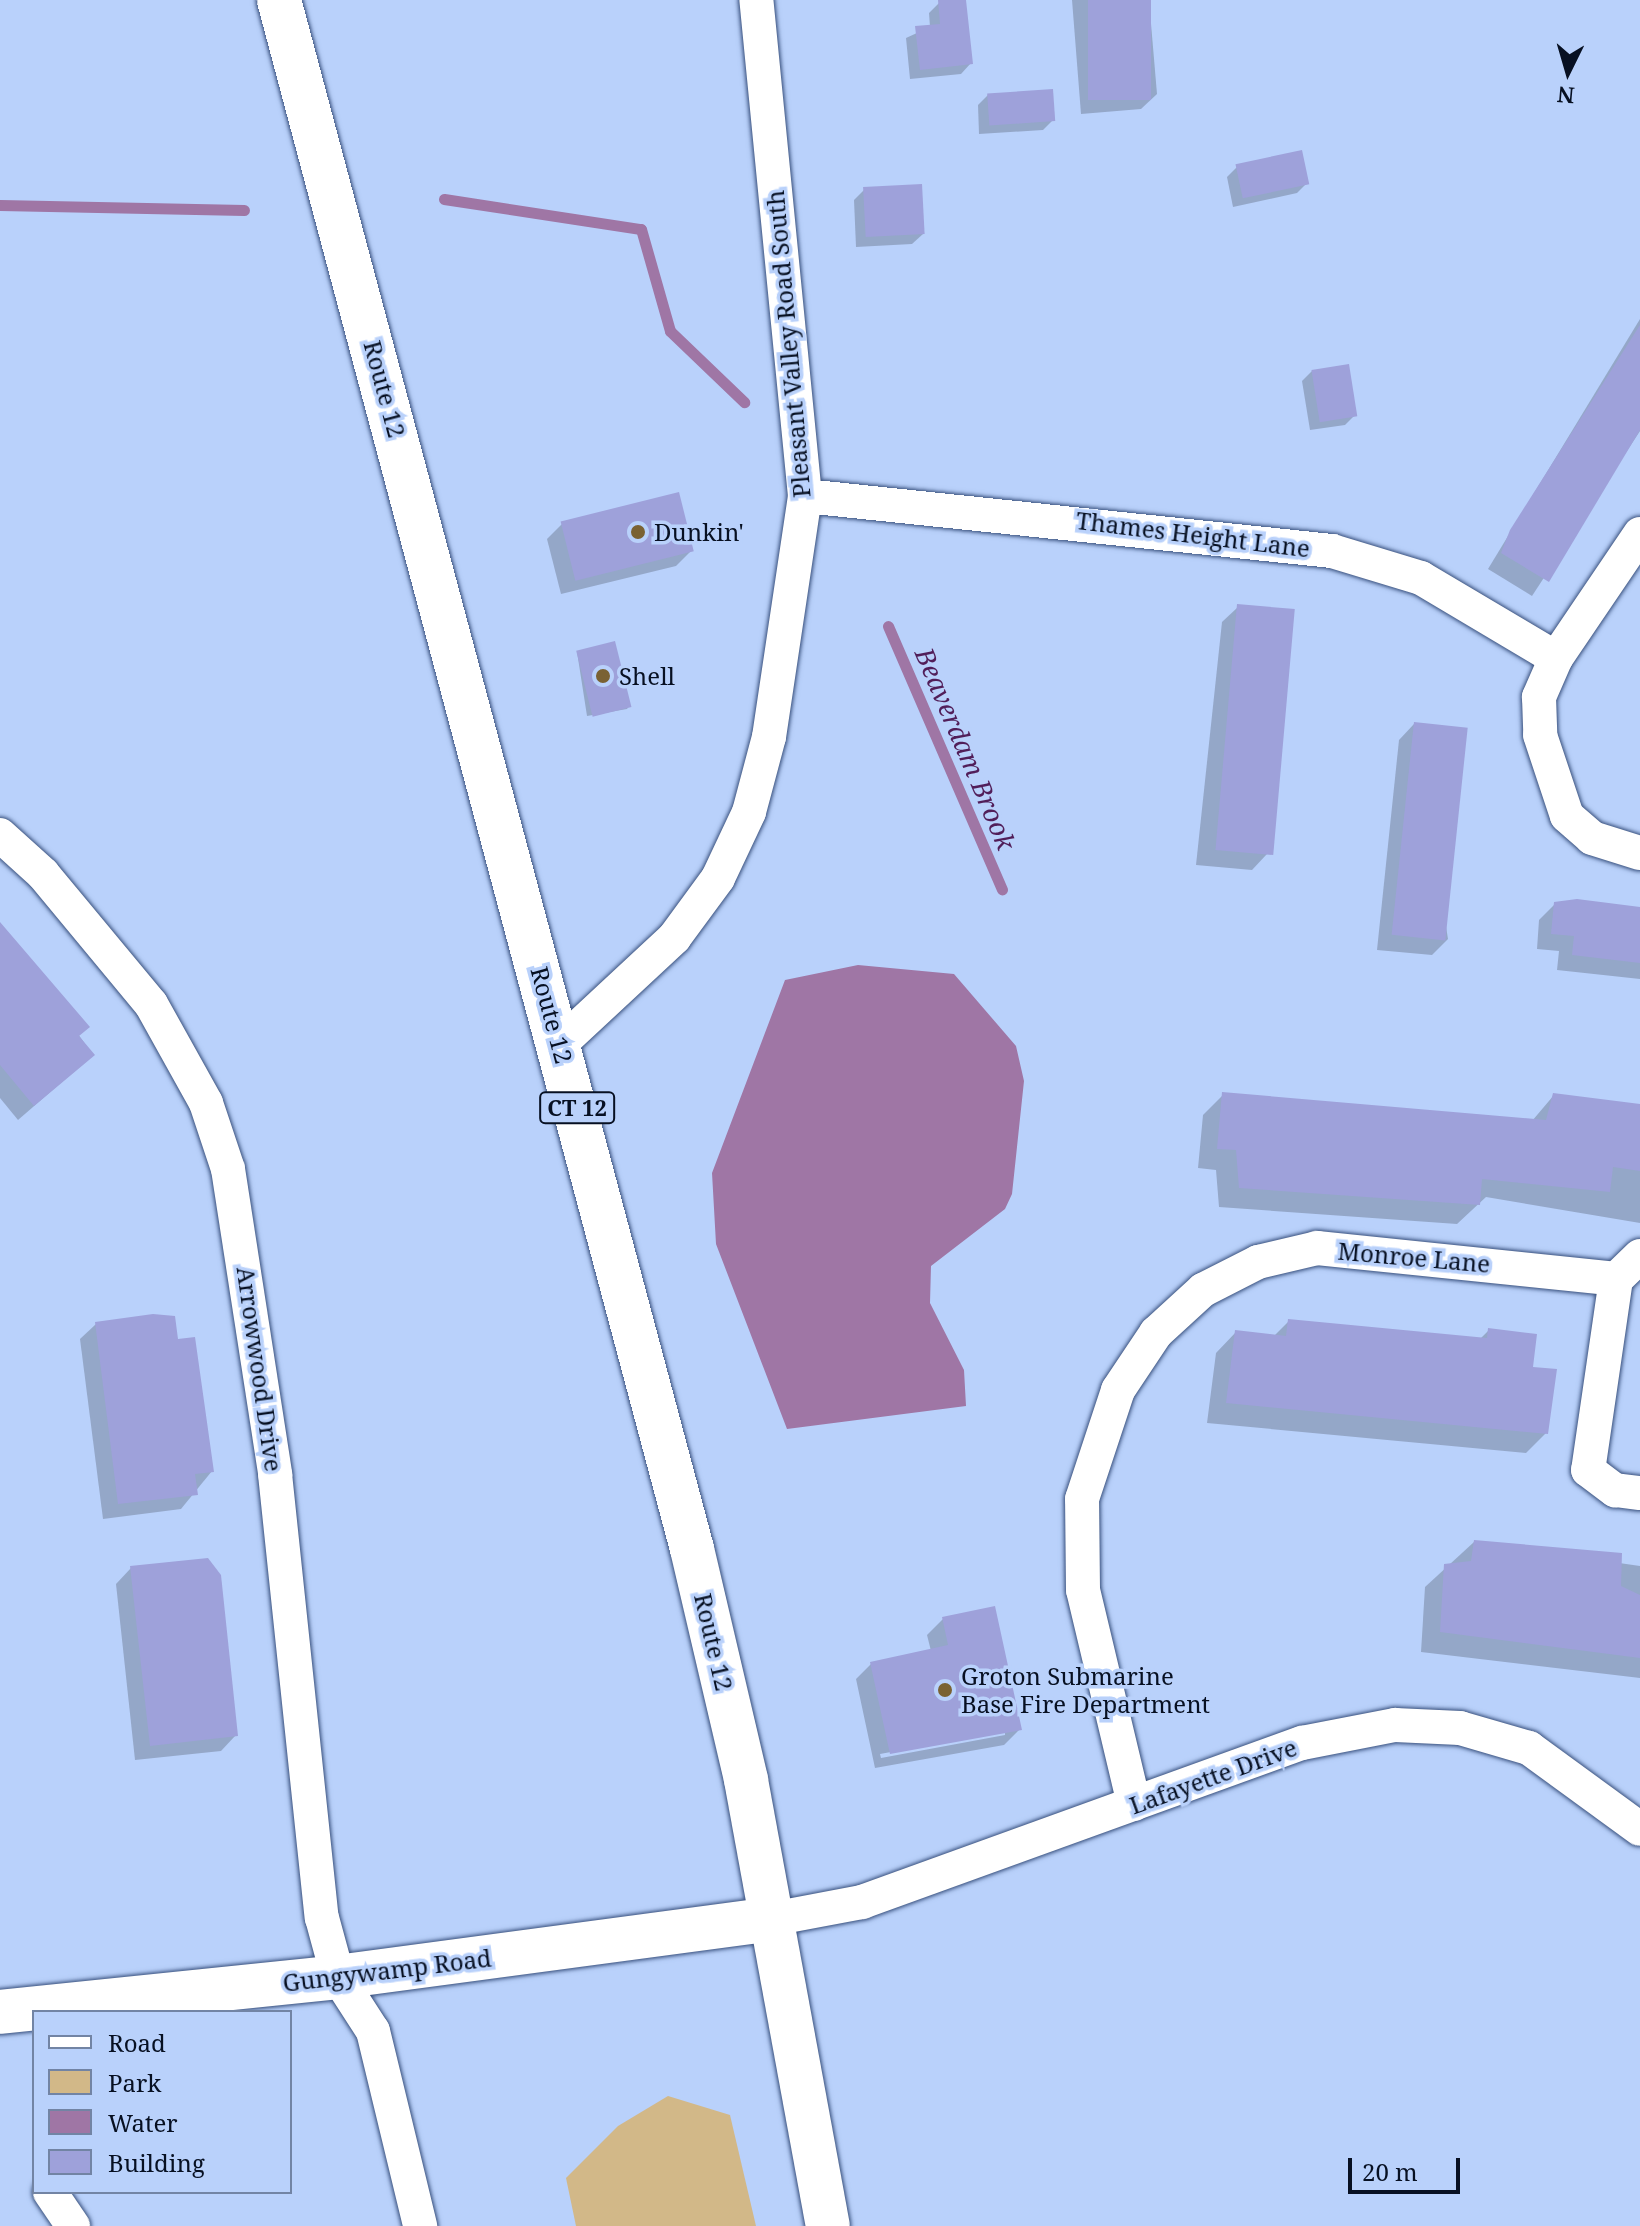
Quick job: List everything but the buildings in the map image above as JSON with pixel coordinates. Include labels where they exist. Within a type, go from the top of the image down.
[{"type":"main road","name":"Route 12","points":[[279,0],[560,1044],[710,1623],[772,1919],[828,2226]]},
{"type":"main road","name":"Gungywamp Road","points":[[23,2010],[338,1977],[772,1919]]},
{"type":"street","name":"Pleasant Valley Road South","points":[[560,1044],[674,938],[718,878],[749,812],[783,658],[805,496],[756,0]]},
{"type":"street","name":"Thames Height Lane","points":[[805,496],[1332,551],[1421,578],[1556,658]]},
{"type":"street","points":[[1640,534],[1556,658],[1539,697],[1540,735],[1567,816],[1592,838],[1640,853]]},
{"type":"street","name":"Arrowwood Drive","points":[[0,835],[43,874],[151,1004],[206,1103],[228,1169],[275,1474],[322,1918],[338,1977],[373,2031],[420,2226]]},
{"type":"street","name":"Monroe Lane","points":[[1134,1804],[1083,1590],[1082,1499],[1118,1390],[1156,1333],[1203,1290],[1258,1262],[1317,1248],[1628,1268],[1588,1470],[1615,1490],[1640,1493]]},
{"type":"street","name":"Lafayette Drive","points":[[772,1919],[862,1902],[1302,1743],[1395,1725],[1460,1728],[1529,1748],[1640,1829]]},
{"type":"street","points":[[51,2194],[73,2226]]},
{"type":"green space","points":[[668,2096],[730,2115],[756,2226],[576,2226],[566,2178],[618,2126]]},
{"type":"water","points":[[858,965],[954,974],[1016,1046],[1024,1081],[1012,1194],[1005,1209],[931,1266],[930,1303],[964,1370],[966,1406],[787,1429],[716,1244],[712,1173],[785,980]]},
{"type":"waterway","name":"Beaverdam Brook","points":[[444,199],[641,229],[670,331],[744,402]]},
{"type":"waterway","name":"Beaverdam Brook","points":[[0,205],[244,210]]},
{"type":"waterway","name":"Beaverdam Brook","points":[[888,626],[1002,889]]},
{"type":"place","name":"Dunkin'","points":[[638,532]]},
{"type":"place","name":"Shell","points":[[603,676]]},
{"type":"place","name":"Groton Submarine Base Fire Department","points":[[945,1690]]}]
